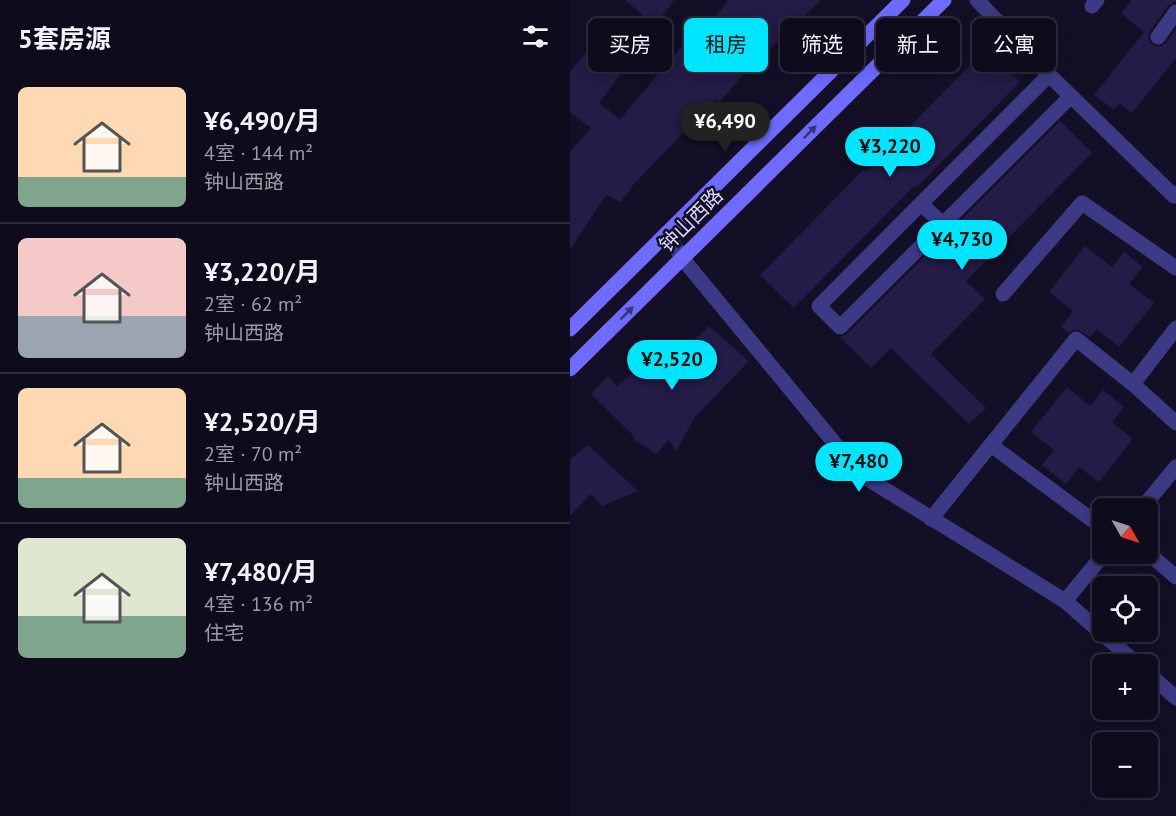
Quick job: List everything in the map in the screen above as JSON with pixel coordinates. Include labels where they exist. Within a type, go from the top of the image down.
[{"type":"main road","name":"钟山西路","points":[[570,329],[903,0]]},
{"type":"main road","name":"钟山西路","points":[[570,369],[944,0]]},
{"type":"street","points":[[976,0],[1049,75],[1174,196],[1176,193]]},
{"type":"street","points":[[1158,37],[1176,12]]},
{"type":"street","points":[[1049,75],[819,306],[840,327],[1071,96]]},
{"type":"street","points":[[1003,294],[1082,203],[1176,268]]},
{"type":"street","points":[[921,204],[943,224]]},
{"type":"street","points":[[667,233],[682,258],[860,474],[1065,601],[1126,654]]},
{"type":"street","points":[[1133,384],[1176,328]]},
{"type":"street","points":[[931,519],[1076,339],[1133,384],[1176,423]]},
{"type":"street","points":[[991,445],[1092,520]]},
{"type":"street","points":[[1150,498],[1176,467]]},
{"type":"street","points":[[1158,562],[1176,577]]},
{"type":"street","points":[[1065,601],[1096,564]]},
{"type":"street","points":[[1158,682],[1176,698]]},
{"type":"building","points":[[625,0],[674,0],[661,18],[646,18]]},
{"type":"building","points":[[728,0],[821,0],[802,18],[780,18],[780,39],[768,51],[768,18],[714,18]]},
{"type":"building","points":[[1132,0],[1176,0],[1168,6],[1148,37],[1149,42],[1153,45],[1161,46],[1176,29],[1176,58],[1132,113],[1119,103],[1114,110],[1094,95],[1144,32],[1121,13]]},
{"type":"building","points":[[684,44],[684,72],[746,72],[720,102],[717,100],[693,123],[631,187],[620,202],[606,195],[570,250],[570,152],[591,128],[570,112],[570,72],[588,50],[588,72],[622,72],[599,103],[620,119],[660,72],[672,72],[672,58]]},
{"type":"building","points":[[972,63],[972,72],[1010,72],[1020,82],[794,308],[760,275],[863,170],[865,172]]},
{"type":"building","points":[[1060,121],[1092,153],[966,281],[985,299],[931,354],[986,408],[969,424],[891,348],[871,368],[840,337],[847,334]]},
{"type":"building","points":[[1085,246],[1112,267],[1124,252],[1143,267],[1129,284],[1154,303],[1119,347],[1097,329],[1090,337],[1078,330],[1068,333],[1061,327],[1073,311],[1049,292]]},
{"type":"building","points":[[709,326],[749,361],[695,417],[676,451],[669,440],[656,454],[633,439],[635,437],[591,394],[608,376],[617,386],[654,356],[665,367]]},
{"type":"building","points":[[1067,387],[1090,406],[1103,390],[1124,407],[1112,422],[1133,439],[1099,482],[1079,467],[1066,484],[1042,465],[1054,450],[1031,432]]},
{"type":"building","points":[[588,445],[638,491],[602,506],[591,494],[570,516],[570,459]]}]
